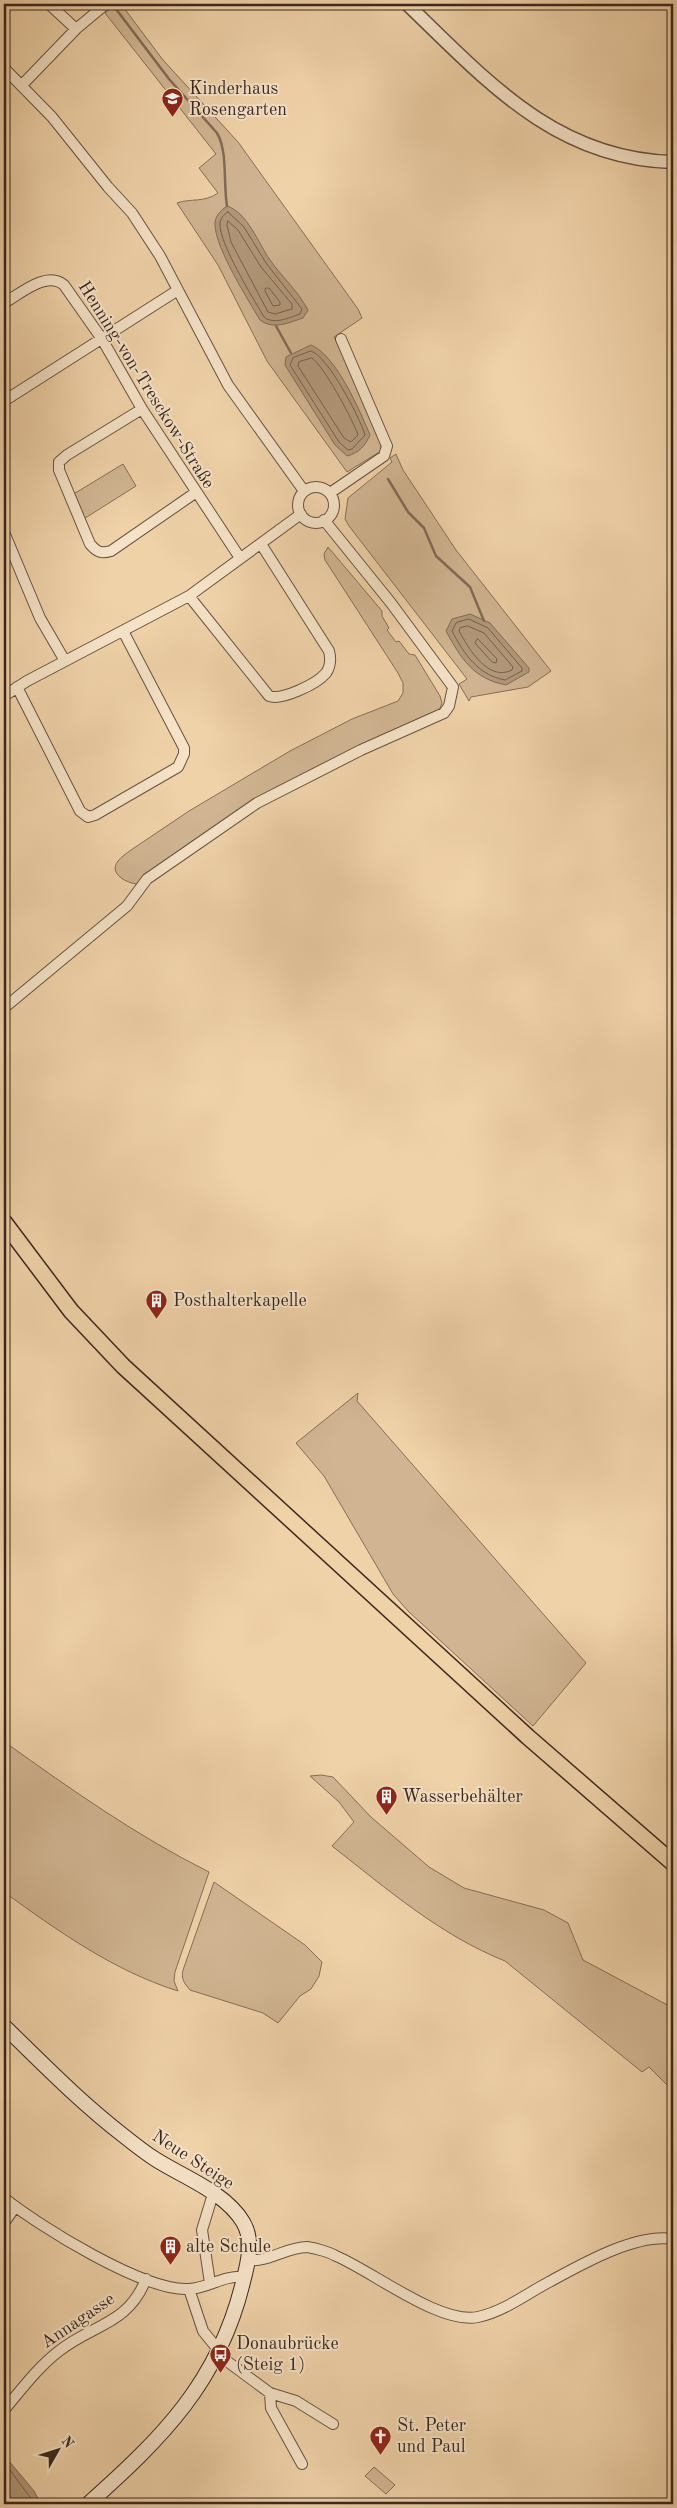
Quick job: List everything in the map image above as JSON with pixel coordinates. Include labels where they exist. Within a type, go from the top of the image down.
[{"type":"main road","points":[[4,1222],[72,1311],[123,1366],[606,1808],[673,1863]]},
{"type":"main road","name":"Neue Steige","points":[[4,2026],[88,2106],[124,2136],[153,2158],[213,2194],[236,2212],[244,2224],[248,2236],[248,2260],[239,2300],[218,2351],[177,2418],[152,2445],[88,2504]]},
{"type":"street","points":[[49,4],[76,29]]},
{"type":"street","points":[[22,85],[76,29],[106,4]]},
{"type":"street","points":[[407,4],[491,84],[542,123],[594,148],[626,157],[673,162]]},
{"type":"street","points":[[4,68],[52,117],[108,187],[132,213],[160,256],[228,385],[304,491]]},
{"type":"street","name":"Henning-von-Tresckow-Straße","points":[[4,303],[46,280],[57,280],[64,285],[102,339],[142,409],[195,493],[240,558]]},
{"type":"street","points":[[4,401],[178,290]]},
{"type":"street","points":[[330,494],[384,456],[387,446],[344,350],[341,338]]},
{"type":"street","points":[[142,409],[67,454],[60,462],[60,470],[90,544],[96,551],[102,553],[111,550],[195,493]]},
{"type":"street","points":[[317,487],[330,494],[333,508],[324,520],[314,522],[301,514],[298,500],[304,491],[317,487]]},
{"type":"street","points":[[4,696],[65,661],[190,596],[301,514]]},
{"type":"street","points":[[4,1008],[127,906],[146,879],[257,803],[361,750],[444,713],[450,706],[453,687],[391,603],[324,520]]},
{"type":"street","points":[[4,532],[40,618],[65,661]]},
{"type":"street","points":[[190,596],[269,696],[283,698],[320,679],[325,674],[331,661],[329,651],[261,544]]},
{"type":"street","points":[[17,688],[80,811],[88,817],[96,815],[178,767],[184,754],[184,748],[123,631]]},
{"type":"street","points":[[210,2284],[202,2230],[213,2194]]},
{"type":"street","points":[[4,2198],[15,2208],[63,2240],[146,2279],[189,2289],[210,2284],[230,2276],[244,2277]]},
{"type":"street","points":[[4,2223],[15,2208]]},
{"type":"street","points":[[248,2260],[264,2260],[307,2247],[336,2256],[433,2308],[460,2316],[475,2318],[518,2302],[548,2282],[638,2241],[673,2239]]},
{"type":"street","name":"Annagasse","points":[[4,2410],[44,2364],[60,2350],[118,2318],[140,2293],[146,2279]]},
{"type":"street","points":[[189,2289],[203,2331],[218,2351],[245,2376],[270,2393],[296,2402],[333,2424]]},
{"type":"street","points":[[270,2393],[271,2408],[302,2464]]},
{"type":"shaded area","points":[[116,4],[121,4],[163,60],[238,142],[358,309],[362,318],[334,337],[381,442],[381,451],[347,472],[267,361],[218,265],[177,203],[208,198],[218,193],[199,168],[216,154],[105,13]]},
{"type":"shaded area","points":[[396,454],[403,470],[456,550],[551,671],[528,687],[471,697],[469,701],[459,684],[467,679],[345,519],[348,498],[392,462],[390,458]]},
{"type":"shaded area","points":[[123,464],[136,486],[82,520],[72,495]]},
{"type":"shaded area","points":[[328,547],[382,611],[382,616],[389,628],[387,630],[396,642],[399,641],[409,654],[415,655],[440,696],[442,703],[439,711],[273,791],[137,884],[124,880],[115,870],[119,860],[189,811],[290,751],[352,719],[398,701],[403,693],[403,683],[398,673],[325,560],[324,554]]},
{"type":"shaded area","points":[[358,1393],[357,1401],[586,1663],[533,1726],[408,1611],[393,1594],[324,1476],[296,1443]]},
{"type":"shaded area","points":[[6,1743],[131,1828],[209,1872],[175,1972],[174,1981],[178,1991],[131,1973],[87,1949],[4,1892],[4,1748]]},
{"type":"shaded area","points":[[310,1776],[333,1777],[371,1817],[429,1867],[464,1888],[544,1910],[568,1923],[583,1960],[673,2008],[673,2091],[649,2067],[642,2072],[505,1961],[436,1925],[332,1846],[354,1822],[339,1802]]},
{"type":"shaded area","points":[[214,1882],[305,1945],[322,1962],[319,1976],[311,1989],[300,1996],[278,2023],[263,2013],[190,1990],[184,1981],[182,1976],[183,1970]]},
{"type":"shaded area","points":[[374,2467],[395,2485],[386,2494],[365,2476]]},
{"type":"water","points":[[227,206],[241,215],[247,222],[270,260],[304,303],[308,310],[303,318],[275,325],[270,325],[260,320],[226,260],[217,235],[216,219]]},
{"type":"water","points":[[311,345],[329,360],[338,372],[354,399],[370,435],[361,448],[351,455],[347,456],[335,445],[285,365],[286,357]]},
{"type":"water","points":[[470,614],[490,623],[529,668],[529,672],[506,685],[485,678],[477,673],[463,659],[446,631],[452,619]]},
{"type":"water","points":[[4,2455],[34,2491],[41,2504],[4,2504]]},
{"type":"waterway","points":[[116,9],[169,79],[217,133],[223,149],[227,206]]},
{"type":"waterway","points":[[276,326],[291,353]]},
{"type":"waterway","points":[[388,479],[408,512],[424,528],[436,556],[470,587],[484,621]]},
{"type":"place","name":"Kinderhaus Rosengarten","points":[[173,118]]},
{"type":"place","name":"Posthalterkapelle","points":[[157,1320]]},
{"type":"place","name":"Wasserbehälter","points":[[386,1816]]},
{"type":"place","name":"alte Schule","points":[[170,2266]]},
{"type":"place","name":"Donaubrücke (Steig 1)","points":[[220,2373]]},
{"type":"place","name":"St. Peter und Paul","points":[[381,2455]]}]
